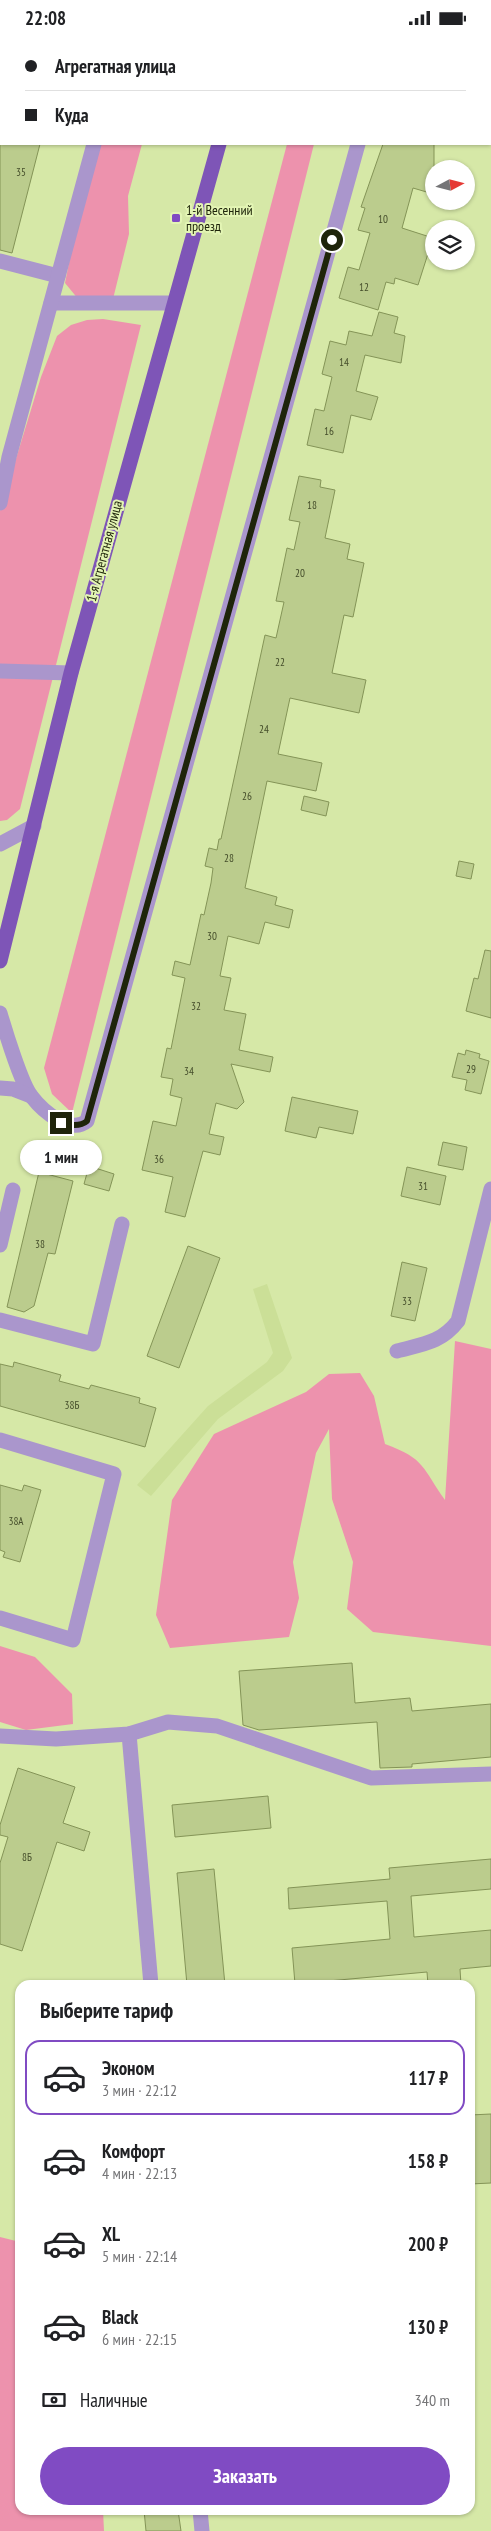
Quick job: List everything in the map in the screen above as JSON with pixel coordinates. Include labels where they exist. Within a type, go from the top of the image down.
[{"type":"main road","name":"1-я Агрегатная улица","points":[[0,961],[71,673],[173,303],[220,145]]},
{"type":"street","points":[[0,503],[4,456],[51,303],[94,145]]},
{"type":"street","points":[[0,1088],[13,1089],[31,1096],[61,1123],[71,1125],[84,1124],[87,1121],[358,145]]},
{"type":"street","points":[[0,261],[58,276]]},
{"type":"street","points":[[51,303],[173,303]]},
{"type":"street","points":[[0,671],[71,673]]},
{"type":"street","points":[[0,844],[34,825]]},
{"type":"street","points":[[0,1013],[31,1096]]},
{"type":"street","points":[[397,1351],[437,1341],[449,1333],[458,1321],[491,1189]]},
{"type":"street","points":[[0,1245],[14,1190]]},
{"type":"street","points":[[0,1320],[92,1344],[122,1224]]},
{"type":"street","points":[[0,1440],[114,1474],[73,1640],[0,1619]]},
{"type":"street","points":[[0,1736],[56,1739],[129,1734],[168,1722],[217,1726],[371,1778],[491,1774]]},
{"type":"street","points":[[129,1734],[152,1980]]},
{"type":"street","points":[[200,2515],[202,2531]]},
{"type":"shaded area","points":[[100,145],[142,145],[128,196],[129,234],[113,299],[79,300],[65,283],[74,238]]},
{"type":"shaded area","points":[[287,145],[314,145],[72,1113],[52,1094],[44,1068]]},
{"type":"shaded area","points":[[103,319],[141,325],[20,809],[7,820],[0,821],[0,511],[41,377],[57,336],[71,325],[87,320]]},
{"type":"shaded area","points":[[267,1284],[292,1358],[283,1371],[218,1419],[151,1496],[137,1485],[208,1406],[267,1362],[273,1353],[253,1289]]},
{"type":"shaded area","points":[[455,1341],[491,1349],[491,1646],[373,1632],[347,1609],[353,1562],[332,1499],[329,1429],[316,1453],[293,1562],[299,1598],[289,1637],[170,1648],[156,1615],[172,1500],[214,1434],[306,1392],[329,1374],[360,1373],[374,1396],[385,1444],[398,1449],[416,1460],[427,1472],[445,1500]]},
{"type":"shaded area","points":[[0,1646],[35,1657],[72,1694],[73,1724],[26,1730],[0,1722]]},
{"type":"shaded area","points":[[0,2237],[15,2241],[15,2515],[103,2515],[104,2531],[0,2531]]},
{"type":"building","points":[[0,145],[40,145],[12,253],[0,250]]},
{"type":"building","points":[[383,145],[434,145],[434,160],[425,160],[425,192],[413,188],[402,228],[425,235],[425,263],[418,285],[395,278],[394,284],[386,282],[378,310],[339,298],[348,267],[359,270],[370,233],[358,230],[365,208],[361,207]]},
{"type":"building","points":[[379,312],[398,317],[394,333],[405,336],[401,363],[365,355],[356,391],[378,397],[371,420],[351,415],[343,453],[307,445],[315,409],[324,411],[332,377],[322,374],[330,341],[346,345],[349,331],[372,336]]},
{"type":"building","points":[[299,476],[321,480],[320,487],[335,490],[325,538],[350,544],[347,559],[364,563],[353,617],[344,615],[332,673],[366,680],[359,713],[290,698],[278,754],[322,763],[316,791],[267,781],[245,888],[277,897],[275,905],[293,910],[289,928],[265,922],[259,944],[228,936],[220,976],[231,978],[224,1010],[246,1014],[239,1050],[273,1057],[270,1072],[231,1064],[244,1102],[237,1109],[216,1103],[209,1134],[224,1137],[220,1155],[203,1151],[185,1217],[165,1212],[173,1177],[142,1170],[153,1121],[176,1126],[182,1098],[170,1095],[173,1079],[161,1077],[167,1048],[171,1049],[185,978],[172,975],[175,961],[190,965],[201,914],[204,915],[211,883],[213,868],[205,866],[209,848],[217,850],[219,839],[221,839],[265,635],[276,638],[284,602],[276,601],[287,548],[294,550],[300,522],[289,520]]},
{"type":"building","points":[[304,796],[329,802],[326,816],[301,810]]},
{"type":"building","points":[[459,861],[474,864],[471,879],[456,876]]},
{"type":"building","points":[[485,950],[491,951],[491,1018],[466,1011],[474,978],[478,979]]},
{"type":"building","points":[[466,1050],[480,1054],[479,1058],[489,1061],[481,1094],[465,1090],[467,1080],[452,1077],[458,1053],[465,1055]]},
{"type":"building","points":[[292,1097],[358,1111],[353,1134],[319,1127],[316,1138],[285,1131]]},
{"type":"building","points":[[443,1142],[467,1147],[463,1170],[438,1165]]},
{"type":"building","points":[[89,1166],[114,1174],[109,1191],[84,1184]]},
{"type":"building","points":[[407,1167],[446,1176],[440,1205],[401,1196]]},
{"type":"building","points":[[39,1172],[73,1181],[55,1254],[48,1253],[34,1306],[24,1312],[7,1307]]},
{"type":"building","points":[[188,1246],[220,1258],[179,1368],[147,1356]]},
{"type":"building","points":[[402,1262],[427,1268],[415,1321],[391,1316]]},
{"type":"building","points":[[14,1362],[61,1375],[59,1381],[89,1389],[91,1385],[140,1398],[139,1403],[156,1408],[145,1447],[0,1406],[0,1364],[13,1367]]},
{"type":"building","points":[[0,1485],[22,1491],[24,1485],[41,1490],[20,1562],[3,1557],[5,1552],[0,1550]]},
{"type":"building","points":[[352,1663],[355,1703],[410,1698],[412,1711],[491,1704],[491,1757],[412,1764],[412,1767],[380,1768],[377,1722],[259,1730],[243,1725],[239,1671]]},
{"type":"building","points":[[18,1768],[75,1787],[63,1823],[90,1832],[84,1851],[57,1842],[22,1951],[0,1944],[0,1863],[8,1837],[0,1835],[0,1825]]},
{"type":"building","points":[[268,1796],[271,1828],[175,1837],[172,1805]]},
{"type":"building","points":[[491,1859],[491,1889],[411,1896],[414,1937],[491,1930],[491,1966],[460,1969],[461,1980],[428,1980],[427,1972],[339,1980],[295,1980],[292,1948],[390,1939],[387,1901],[289,1909],[288,1888],[390,1879],[389,1868]]},
{"type":"building","points":[[214,1869],[225,1980],[187,1980],[177,1873]]},
{"type":"building","points":[[491,2114],[491,2183],[475,2184],[475,2115]]},
{"type":"building","points":[[144,2515],[179,2515],[181,2531],[146,2531]]},
{"type":"place","name":"1-й Весенний проезд","points":[[176,218]]},
{"type":"route","points":[[61,1123],[71,1125],[84,1124],[87,1121],[332,240]]}]
